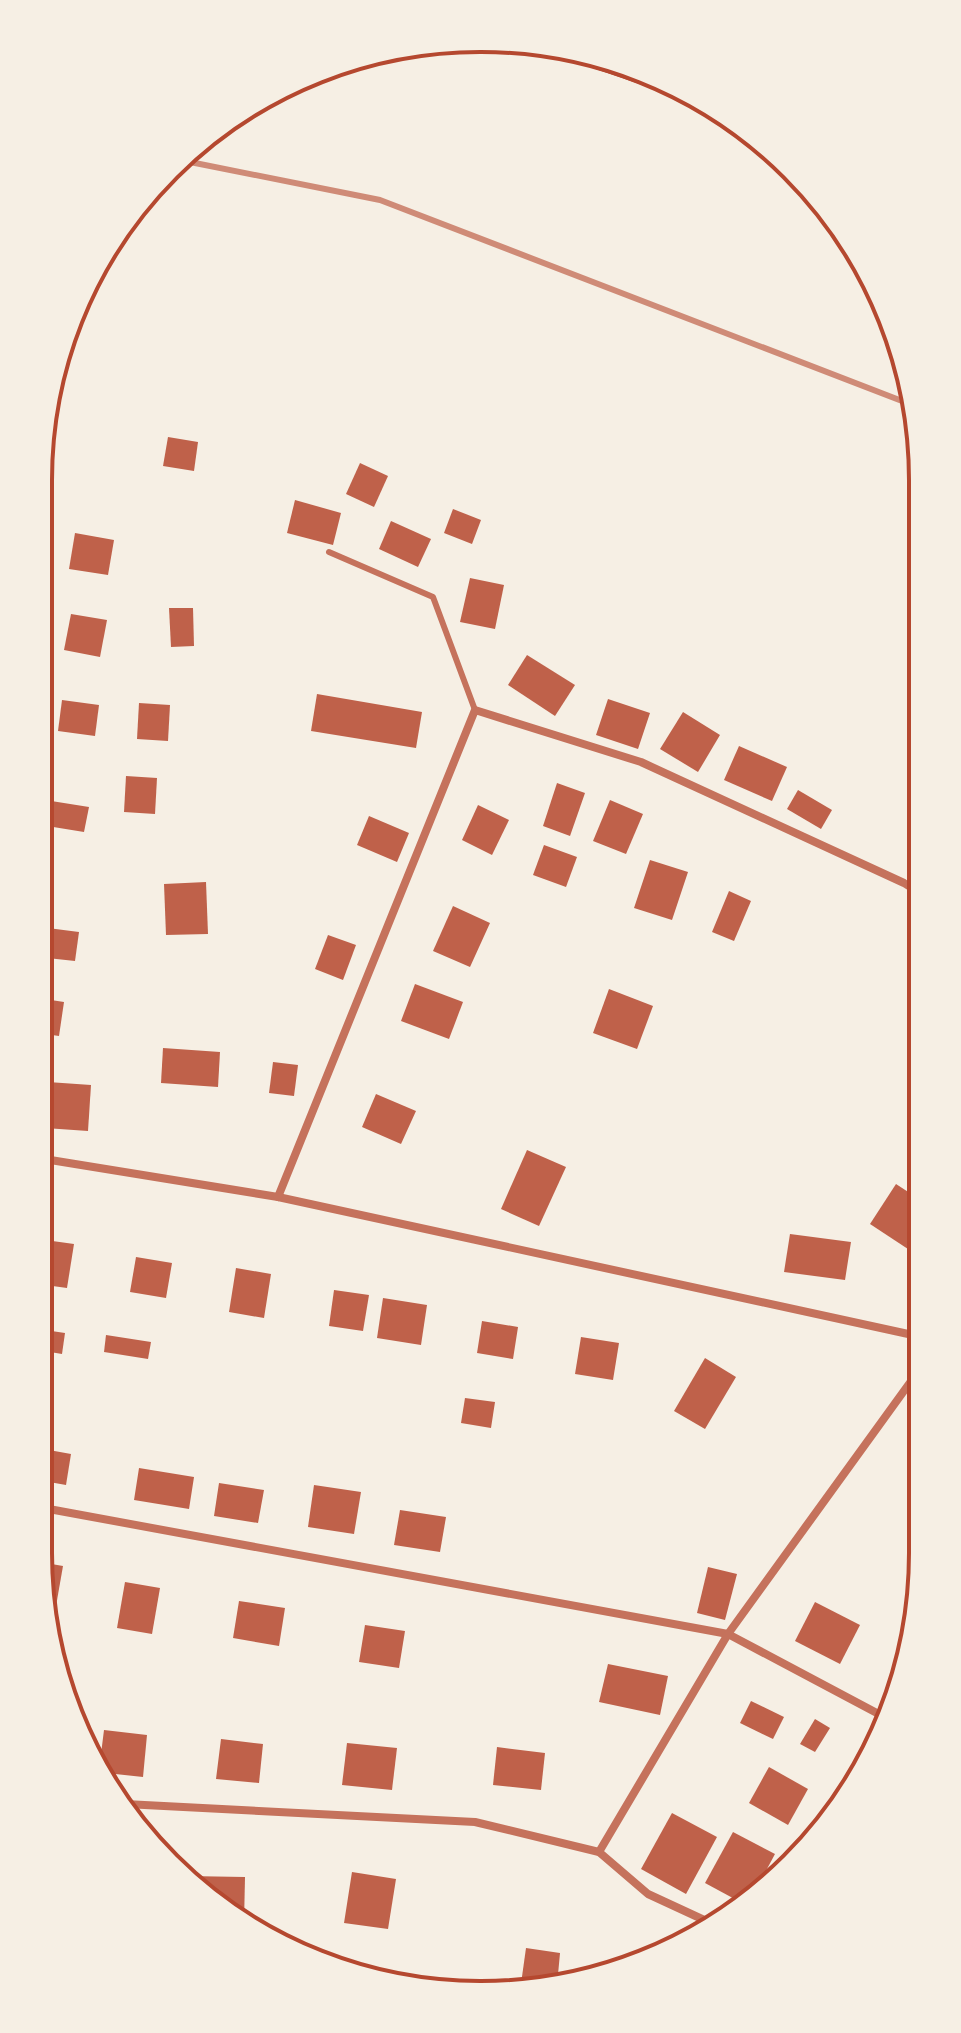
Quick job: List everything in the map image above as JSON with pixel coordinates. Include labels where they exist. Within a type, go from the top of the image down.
[{"type":"street","points":[[278,1197],[475,710],[641,762],[909,886]]},
{"type":"street","points":[[52,1160],[278,1197],[909,1334]]},
{"type":"street","points":[[599,1852],[728,1634],[909,1384]]},
{"type":"street","points":[[52,1510],[728,1634],[877,1713]]},
{"type":"street","points":[[134,1804],[475,1822],[599,1852],[648,1894],[703,1919]]},
{"type":"lane","points":[[329,552],[433,597],[475,710]]},
{"type":"building","points":[[168,437],[198,442],[194,471],[163,466]]},
{"type":"building","points":[[360,463],[388,476],[374,507],[346,494]]},
{"type":"building","points":[[295,500],[341,513],[333,545],[287,533]]},
{"type":"building","points":[[453,509],[481,520],[472,544],[444,533]]},
{"type":"building","points":[[391,521],[431,539],[418,567],[379,549]]},
{"type":"building","points":[[75,533],[114,540],[108,575],[69,569]]},
{"type":"building","points":[[470,578],[504,585],[495,629],[460,622]]},
{"type":"building","points":[[169,608],[193,608],[194,646],[171,647]]},
{"type":"building","points":[[71,614],[107,620],[100,657],[64,650]]},
{"type":"building","points":[[527,655],[575,685],[555,716],[508,685]]},
{"type":"building","points":[[317,694],[422,712],[416,748],[311,731]]},
{"type":"building","points":[[608,699],[650,713],[638,749],[596,735]]},
{"type":"building","points":[[62,700],[99,705],[95,736],[58,731]]},
{"type":"building","points":[[139,703],[170,705],[168,741],[137,739]]},
{"type":"building","points":[[683,712],[720,735],[698,772],[660,749]]},
{"type":"building","points":[[739,746],[787,767],[772,801],[724,780]]},
{"type":"building","points":[[126,776],[157,778],[155,814],[124,812]]},
{"type":"building","points":[[557,783],[585,793],[570,836],[543,826]]},
{"type":"building","points":[[798,790],[832,810],[821,829],[787,809]]},
{"type":"building","points":[[610,800],[643,814],[626,854],[593,841]]},
{"type":"building","points":[[52,801],[89,807],[84,832],[52,827]]},
{"type":"building","points":[[478,805],[509,820],[492,855],[462,840]]},
{"type":"building","points":[[369,816],[409,833],[397,862],[357,845]]},
{"type":"building","points":[[544,845],[577,857],[566,887],[533,875]]},
{"type":"building","points":[[650,860],[688,872],[672,920],[634,908]]},
{"type":"building","points":[[206,882],[208,934],[166,935],[164,884]]},
{"type":"building","points":[[729,891],[751,901],[734,941],[712,932]]},
{"type":"building","points":[[453,906],[490,923],[470,967],[433,951]]},
{"type":"building","points":[[52,929],[79,932],[75,961],[52,959]]},
{"type":"building","points":[[328,935],[356,945],[343,980],[315,969]]},
{"type":"building","points":[[415,984],[463,1002],[449,1039],[401,1021]]},
{"type":"building","points":[[609,989],[653,1006],[637,1049],[593,1033]]},
{"type":"building","points":[[52,1000],[64,1002],[59,1036],[52,1035]]},
{"type":"building","points":[[163,1048],[220,1052],[218,1087],[161,1083]]},
{"type":"building","points":[[273,1062],[298,1065],[294,1096],[269,1093]]},
{"type":"building","points":[[52,1082],[91,1085],[88,1131],[52,1128]]},
{"type":"building","points":[[376,1094],[416,1111],[401,1144],[362,1127]]},
{"type":"building","points":[[527,1150],[566,1167],[539,1226],[501,1209]]},
{"type":"building","points":[[896,1184],[909,1192],[909,1250],[870,1224]]},
{"type":"building","points":[[790,1234],[851,1242],[845,1280],[784,1272]]},
{"type":"building","points":[[52,1241],[74,1244],[67,1288],[52,1286]]},
{"type":"building","points":[[136,1257],[172,1263],[166,1298],[130,1292]]},
{"type":"building","points":[[236,1268],[271,1274],[264,1318],[229,1312]]},
{"type":"building","points":[[334,1290],[369,1295],[363,1331],[329,1326]]},
{"type":"building","points":[[383,1298],[427,1305],[421,1345],[377,1338]]},
{"type":"building","points":[[482,1321],[518,1327],[513,1359],[477,1353]]},
{"type":"building","points":[[52,1331],[65,1333],[62,1354],[52,1352]]},
{"type":"building","points":[[106,1335],[151,1342],[148,1359],[104,1352]]},
{"type":"building","points":[[581,1337],[619,1343],[613,1380],[575,1374]]},
{"type":"building","points":[[705,1358],[736,1377],[705,1429],[674,1411]]},
{"type":"building","points":[[465,1398],[495,1402],[491,1428],[461,1423]]},
{"type":"building","points":[[52,1451],[71,1454],[66,1485],[52,1482]]},
{"type":"building","points":[[139,1468],[194,1477],[189,1509],[134,1500]]},
{"type":"building","points":[[219,1483],[264,1490],[258,1523],[214,1516]]},
{"type":"building","points":[[314,1485],[361,1492],[354,1534],[308,1527]]},
{"type":"building","points":[[400,1510],[446,1517],[440,1552],[394,1545]]},
{"type":"building","points":[[52,1564],[63,1566],[56,1606],[53,1581]]},
{"type":"building","points":[[708,1567],[737,1574],[725,1620],[697,1613]]},
{"type":"building","points":[[125,1582],[160,1588],[152,1634],[117,1628]]},
{"type":"building","points":[[239,1601],[285,1608],[279,1646],[233,1638]]},
{"type":"building","points":[[815,1602],[860,1625],[840,1664],[795,1641]]},
{"type":"building","points":[[365,1625],[405,1631],[399,1668],[359,1662]]},
{"type":"building","points":[[608,1664],[668,1676],[660,1715],[599,1702]]},
{"type":"building","points":[[751,1701],[784,1717],[773,1739],[740,1723]]},
{"type":"building","points":[[815,1719],[830,1728],[815,1752],[800,1744]]},
{"type":"building","points":[[104,1730],[147,1735],[143,1777],[113,1774],[101,1752]]},
{"type":"building","points":[[221,1739],[263,1744],[259,1783],[216,1779]]},
{"type":"building","points":[[347,1743],[397,1748],[392,1790],[342,1785]]},
{"type":"building","points":[[497,1747],[545,1753],[541,1790],[493,1785]]},
{"type":"building","points":[[769,1767],[808,1789],[788,1825],[749,1803]]},
{"type":"building","points":[[672,1813],[717,1837],[686,1894],[641,1869]]},
{"type":"building","points":[[733,1832],[775,1854],[764,1874],[733,1898],[705,1883]]},
{"type":"building","points":[[352,1872],[396,1879],[388,1929],[344,1923]]},
{"type":"building","points":[[200,1876],[245,1877],[244,1910]]},
{"type":"building","points":[[526,1948],[560,1953],[558,1974],[522,1979]]},
{"type":"railway","points":[[193,163],[380,200],[902,401]]}]
